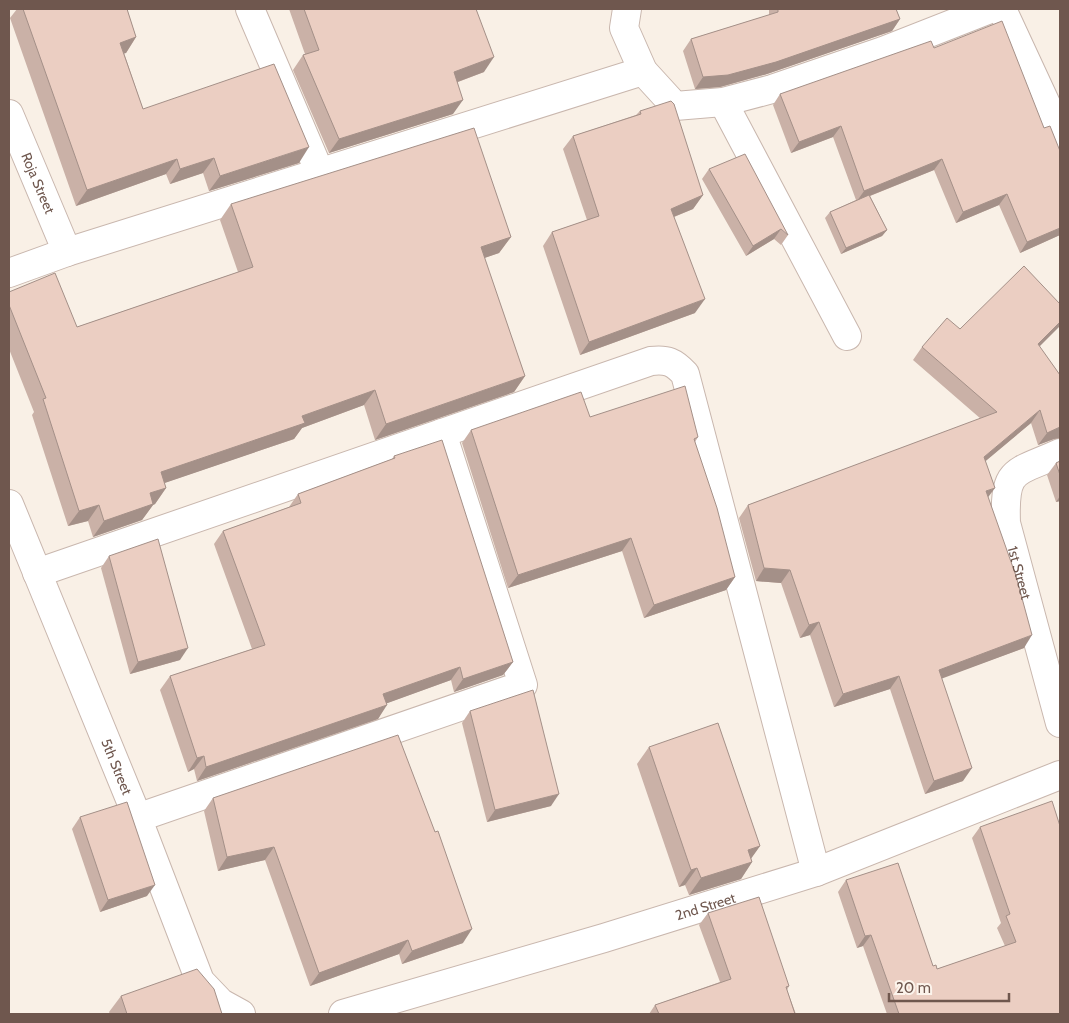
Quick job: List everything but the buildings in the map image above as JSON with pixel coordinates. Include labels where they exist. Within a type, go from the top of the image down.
[{"type":"street","points":[[250,9],[320,173]]},
{"type":"street","points":[[627,9],[624,28],[643,72],[675,106],[723,102],[772,89],[883,51],[990,9]]},
{"type":"street","points":[[1002,9],[1060,134]]},
{"type":"street","points":[[9,273],[67,252],[643,72]]},
{"type":"street","points":[[723,102],[847,336]]},
{"type":"street","name":"Roja Street","points":[[9,114],[67,252]]},
{"type":"street","points":[[38,573],[651,361],[666,360],[677,366],[685,374],[816,872]]},
{"type":"street","points":[[137,818],[523,685],[442,433]]},
{"type":"street","name":"1st Street","points":[[1060,453],[1017,472],[1008,482],[1005,499],[1006,523],[1060,724]]},
{"type":"street","name":"5th Street","points":[[9,504],[137,818],[200,981],[221,1003],[241,1014]]},
{"type":"street","name":"2nd Street","points":[[343,1014],[604,938],[816,872],[1060,775]]}]
